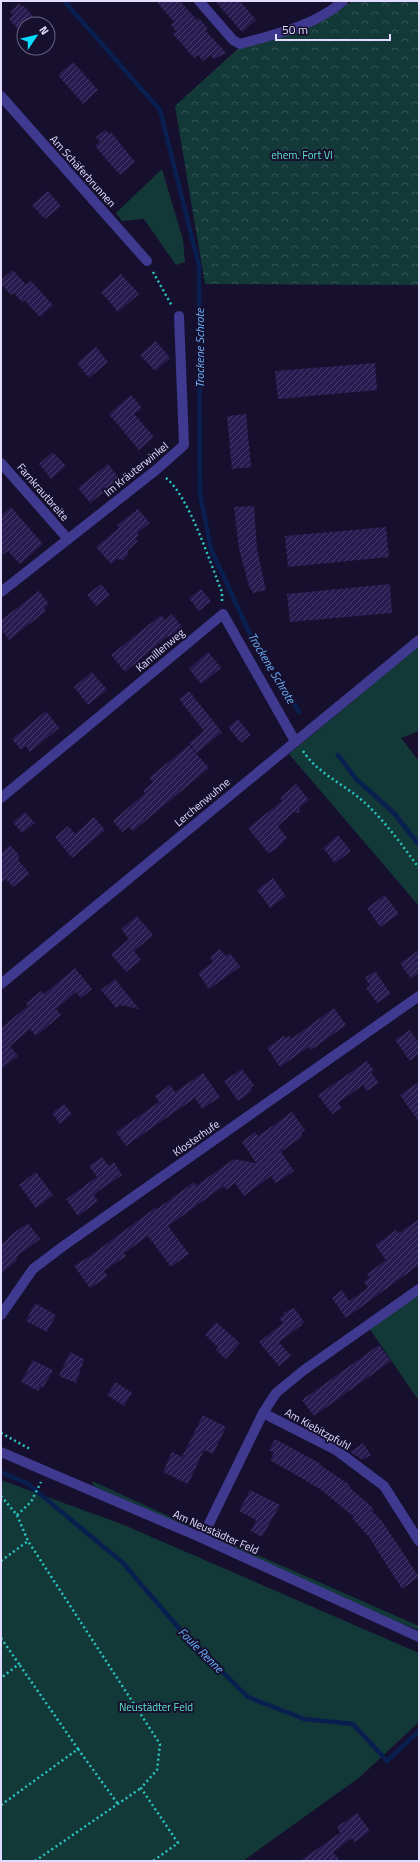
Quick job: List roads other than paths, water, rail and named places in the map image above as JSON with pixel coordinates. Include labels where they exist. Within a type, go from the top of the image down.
[{"type":"street","points":[[199,1],[233,40],[240,44],[295,28],[334,8],[343,1]]},
{"type":"street","name":"Am Schäferbrunnen","points":[[1,96],[147,261]]},
{"type":"street","name":"Im Kräuterwinkel","points":[[1,592],[67,538],[156,470],[184,445],[179,316]]},
{"type":"street","name":"Farnkrautbreite","points":[[1,463],[67,538]]},
{"type":"street","name":"Kamillenweg","points":[[1,798],[223,614],[295,741]]},
{"type":"street","name":"Lerchenwuhne","points":[[1,984],[419,640]]},
{"type":"street","name":"Klosterhufe","points":[[1,1315],[33,1269],[62,1247],[419,996]]},
{"type":"street","points":[[202,1538],[263,1413],[276,1393],[304,1370],[419,1289]]},
{"type":"street","name":"Am Kiebitzpfuhl","points":[[263,1413],[336,1450],[384,1486],[419,1541]]},
{"type":"street","name":"Am Neustädter Feld","points":[[1,1452],[202,1538],[419,1637]]},
{"type":"waterway","name":"Trockene Schrote","points":[[64,1],[160,110],[199,266],[200,494],[211,549],[250,634],[299,712]]},
{"type":"waterway","name":"Trockene Schrote","points":[[338,755],[356,779],[394,813],[419,845]]},
{"type":"waterway","name":"Faule Renne","points":[[1,1472],[28,1484],[122,1562],[184,1634],[248,1697],[304,1719],[353,1724],[387,1761],[419,1731]]},
{"type":"park label","name":"ehem. Fort VI","points":[[302,155]]},
{"type":"park label","name":"Neustädter Feld","points":[[156,1707]]}]
